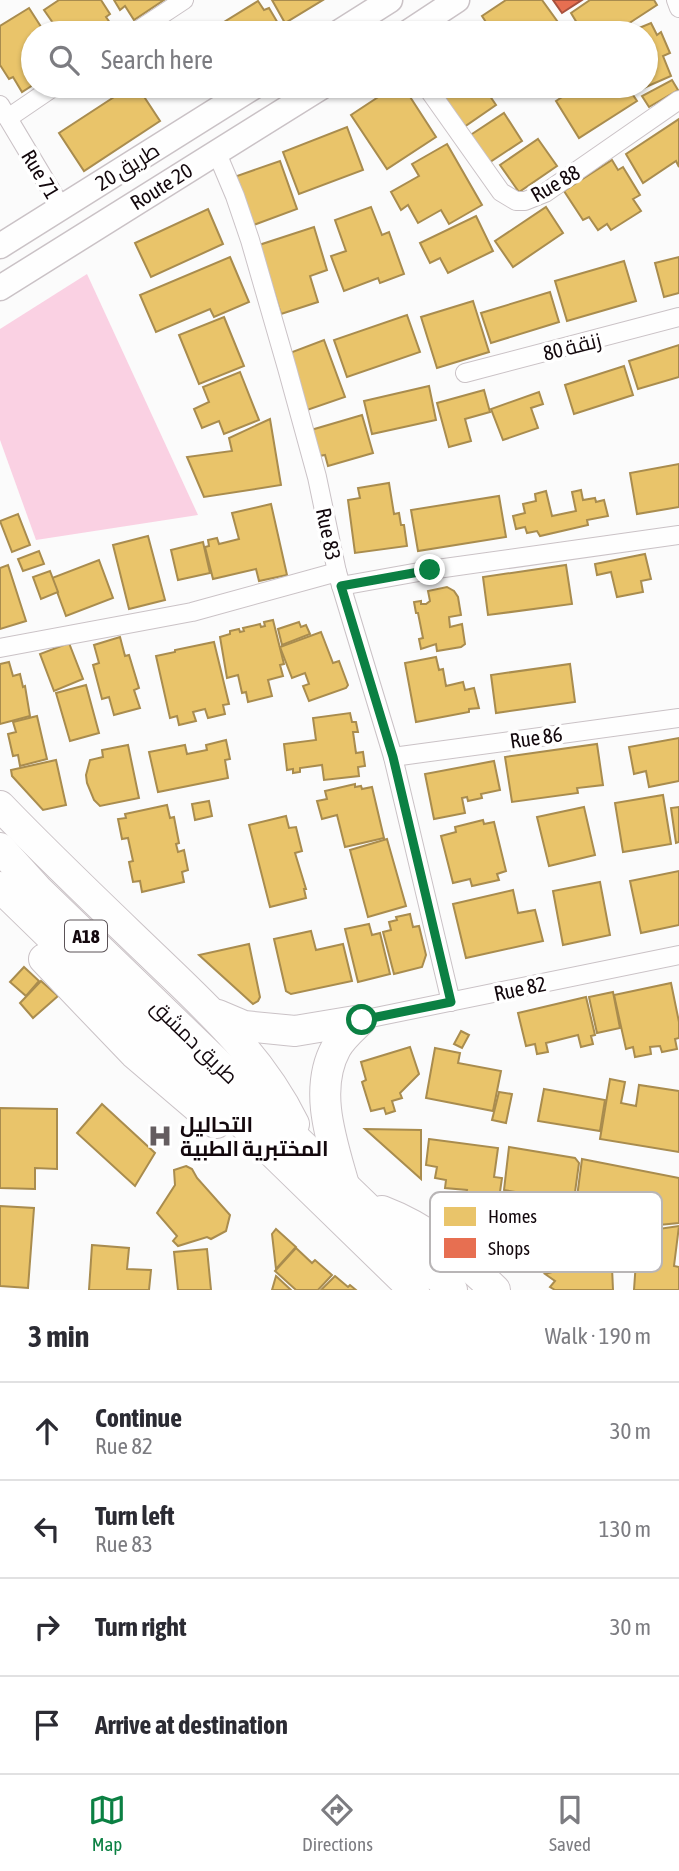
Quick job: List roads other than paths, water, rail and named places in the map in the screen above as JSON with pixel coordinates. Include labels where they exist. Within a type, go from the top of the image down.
[{"type":"highway","points":[[0,806],[234,1035],[262,1071],[292,1119],[295,1156],[226,1131],[201,1112],[134,1053],[0,914]]},
{"type":"highway","name":"طريق دمشق","points":[[0,848],[167,1033]]},
{"type":"highway","name":"طريق دمشق","points":[[0,887],[167,1033],[295,1156],[430,1271]]},
{"type":"highway","points":[[210,1011],[244,1026],[295,1031],[362,1020]]},
{"type":"highway","points":[[362,1020],[337,1046],[327,1073],[328,1125],[349,1203],[357,1248],[388,1290]]},
{"type":"highway","points":[[349,1203],[398,1217],[430,1234]]},
{"type":"highway","name":"طريق دمشق","points":[[349,1203],[414,1290]]},
{"type":"highway","name":"طريق دمشق","points":[[431,1272],[452,1290]]},
{"type":"highway","points":[[476,1272],[495,1290]]},
{"type":"main road","points":[[357,21],[390,0]]},
{"type":"main road","points":[[425,21],[457,0]]},
{"type":"main road","name":"طريق 20","points":[[0,246],[236,98]]},
{"type":"main road","name":"Route 20","points":[[0,288],[303,98]]},
{"type":"street","points":[[152,21],[184,0]]},
{"type":"street","points":[[676,0],[679,8]]},
{"type":"street","points":[[4,111],[31,98]]},
{"type":"street","name":"Rue 88","points":[[434,98],[492,181],[516,201],[525,201],[545,193],[679,100]]},
{"type":"street","name":"Rue 71","points":[[4,111],[61,207]]},
{"type":"street","name":"Rue 83","points":[[216,151],[250,240],[288,368],[317,477],[339,579],[393,757],[451,1002]]},
{"type":"street","name":"زنقة 80","points":[[465,373],[679,317]]},
{"type":"street","points":[[0,648],[192,612],[339,579],[430,570],[679,535]]},
{"type":"street","name":"Rue 86","points":[[393,757],[679,718]]},
{"type":"street","name":"Rue 82","points":[[362,1020],[679,955]]},
{"type":"place","name":"التحاليل المختبرية الطبية","points":[[160,1136]]}]
